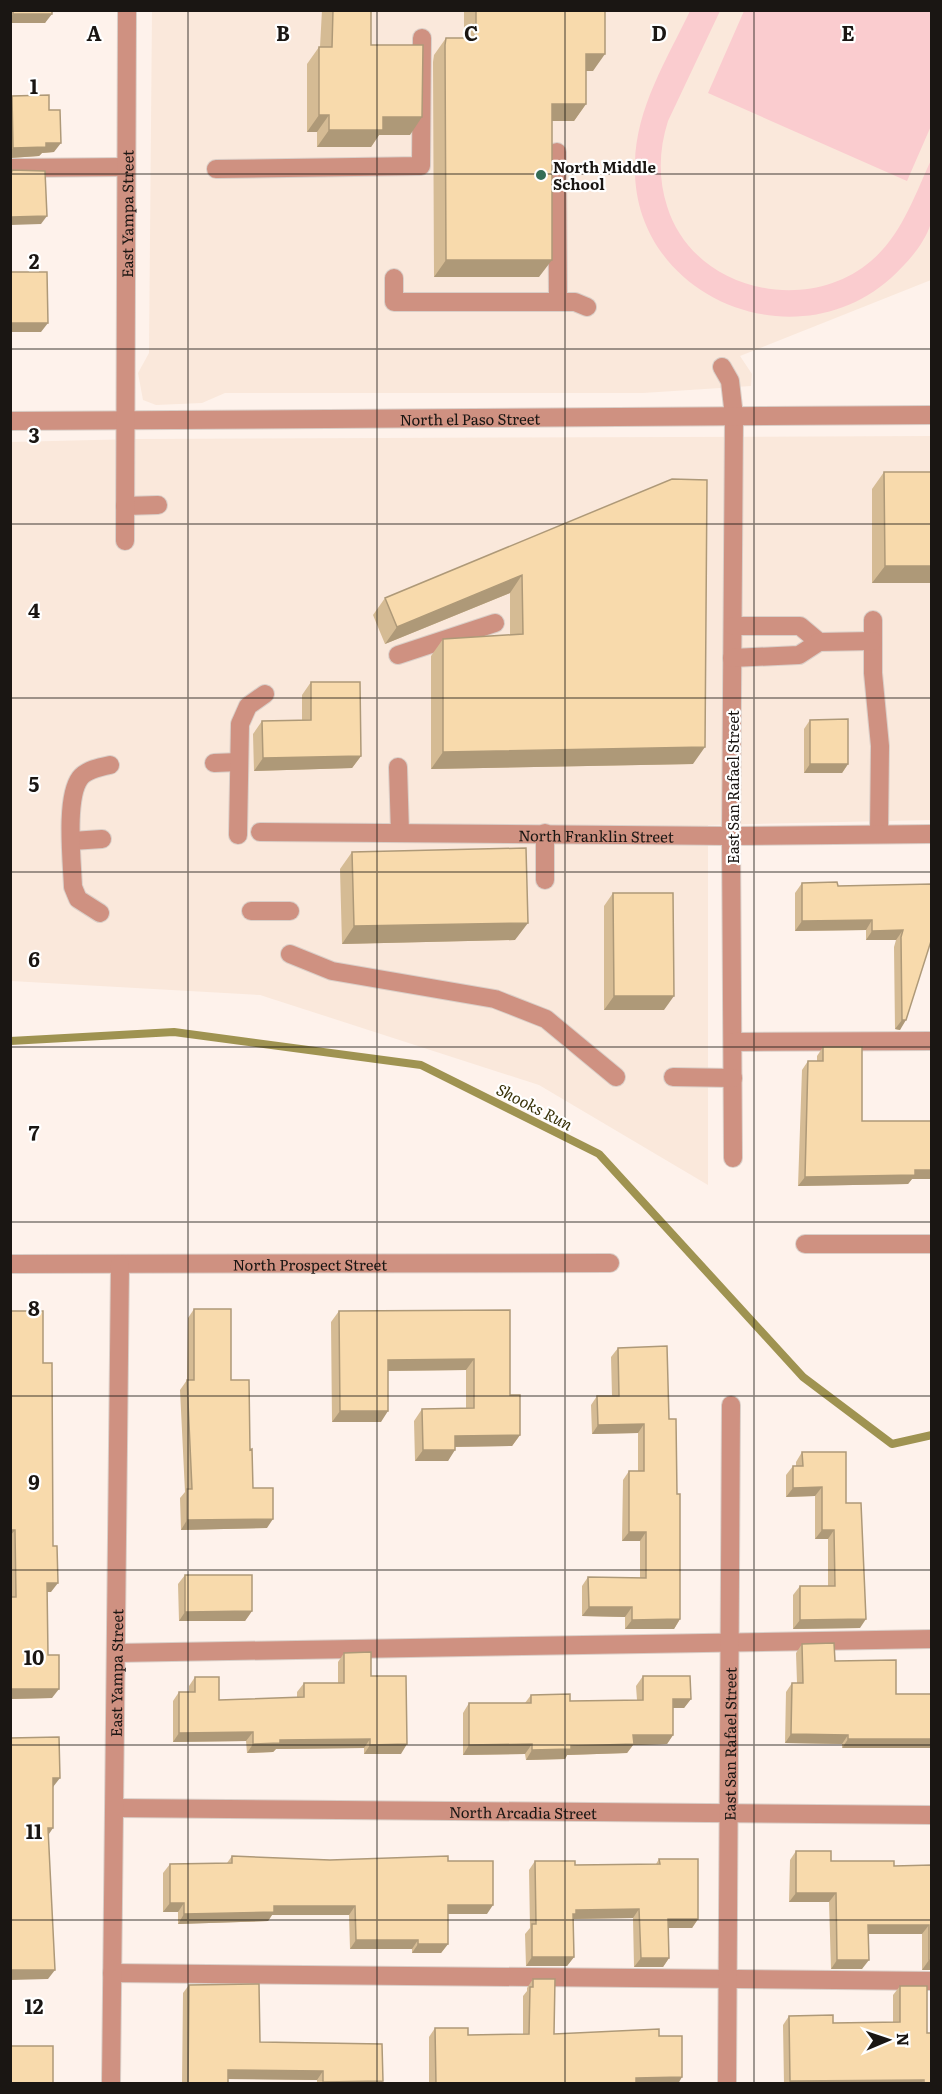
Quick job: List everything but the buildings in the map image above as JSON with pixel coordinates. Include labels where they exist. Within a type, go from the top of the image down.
[{"type":"street","name":"East Yampa Street","points":[[125,541],[127,10]]},
{"type":"street","points":[[216,169],[421,166],[422,38]]},
{"type":"street","points":[[557,152],[558,302]]},
{"type":"street","points":[[10,168],[126,168]]},
{"type":"street","points":[[394,278],[394,302],[575,302],[587,307]]},
{"type":"street","name":"East San Rafael Street","points":[[722,367],[730,381],[734,417],[731,836],[733,1158]]},
{"type":"street","name":"North el Paso Street","points":[[10,421],[932,415]]},
{"type":"street","points":[[125,506],[158,505]]},
{"type":"street","points":[[873,620],[873,673],[880,746],[879,834]]},
{"type":"street","points":[[398,656],[495,623]]},
{"type":"street","points":[[733,626],[800,626],[819,642]]},
{"type":"street","points":[[732,658],[799,655],[819,642],[873,641]]},
{"type":"street","points":[[238,835],[240,724],[248,706],[265,694]]},
{"type":"street","points":[[214,763],[239,762]]},
{"type":"street","points":[[100,913],[78,899],[73,887],[72,796],[80,777],[94,768],[110,765]]},
{"type":"street","points":[[398,767],[400,834]]},
{"type":"street","name":"North Franklin Street","points":[[260,832],[731,836],[932,834]]},
{"type":"street","points":[[544,833],[545,880]]},
{"type":"street","points":[[72,841],[102,839]]},
{"type":"street","points":[[251,911],[290,911]]},
{"type":"street","points":[[290,954],[332,971],[495,999],[546,1019],[616,1077]]},
{"type":"street","points":[[733,1042],[932,1041]]},
{"type":"street","points":[[673,1077],[733,1078]]},
{"type":"street","points":[[805,1244],[932,1244]]},
{"type":"street","name":"North Prospect Street","points":[[10,1264],[610,1263]]},
{"type":"street","name":"East Yampa Street","points":[[111,2084],[120,1264]]},
{"type":"street","name":"East San Rafael Street","points":[[727,2084],[725,1980],[730,1405]]},
{"type":"street","points":[[116,1653],[932,1639]]},
{"type":"street","name":"North Arcadia Street","points":[[115,1808],[932,1815]]},
{"type":"street","points":[[112,1973],[932,1981]]},
{"type":"shaded area","name":"North Middle School","points":[[152,11],[931,11],[931,280],[740,356],[752,374],[751,386],[643,393],[225,393],[202,403],[156,405],[143,400],[138,373],[149,353]]},
{"type":"shaded area","points":[[690,11],[720,11],[668,121],[661,153],[664,195],[681,235],[701,258],[726,275],[755,286],[785,290],[816,288],[845,278],[882,251],[906,214],[931,160],[933,209],[931,223],[924,239],[909,260],[891,278],[852,303],[809,315],[766,315],[725,303],[688,281],[659,249],[641,210],[635,163],[637,143],[654,84]]},
{"type":"shaded area","points":[[744,11],[931,11],[931,126],[907,181],[708,93]]},
{"type":"shaded area","points":[[931,436],[931,820],[708,825],[708,1185],[539,1085],[260,995],[11,981],[10,442],[137,439]]},
{"type":"waterway","name":"Shooks Run","points":[[10,1041],[174,1032],[421,1065],[599,1154],[803,1377],[892,1444],[932,1435]]},
{"type":"place","name":"North Middle School","points":[[541,175]]}]
